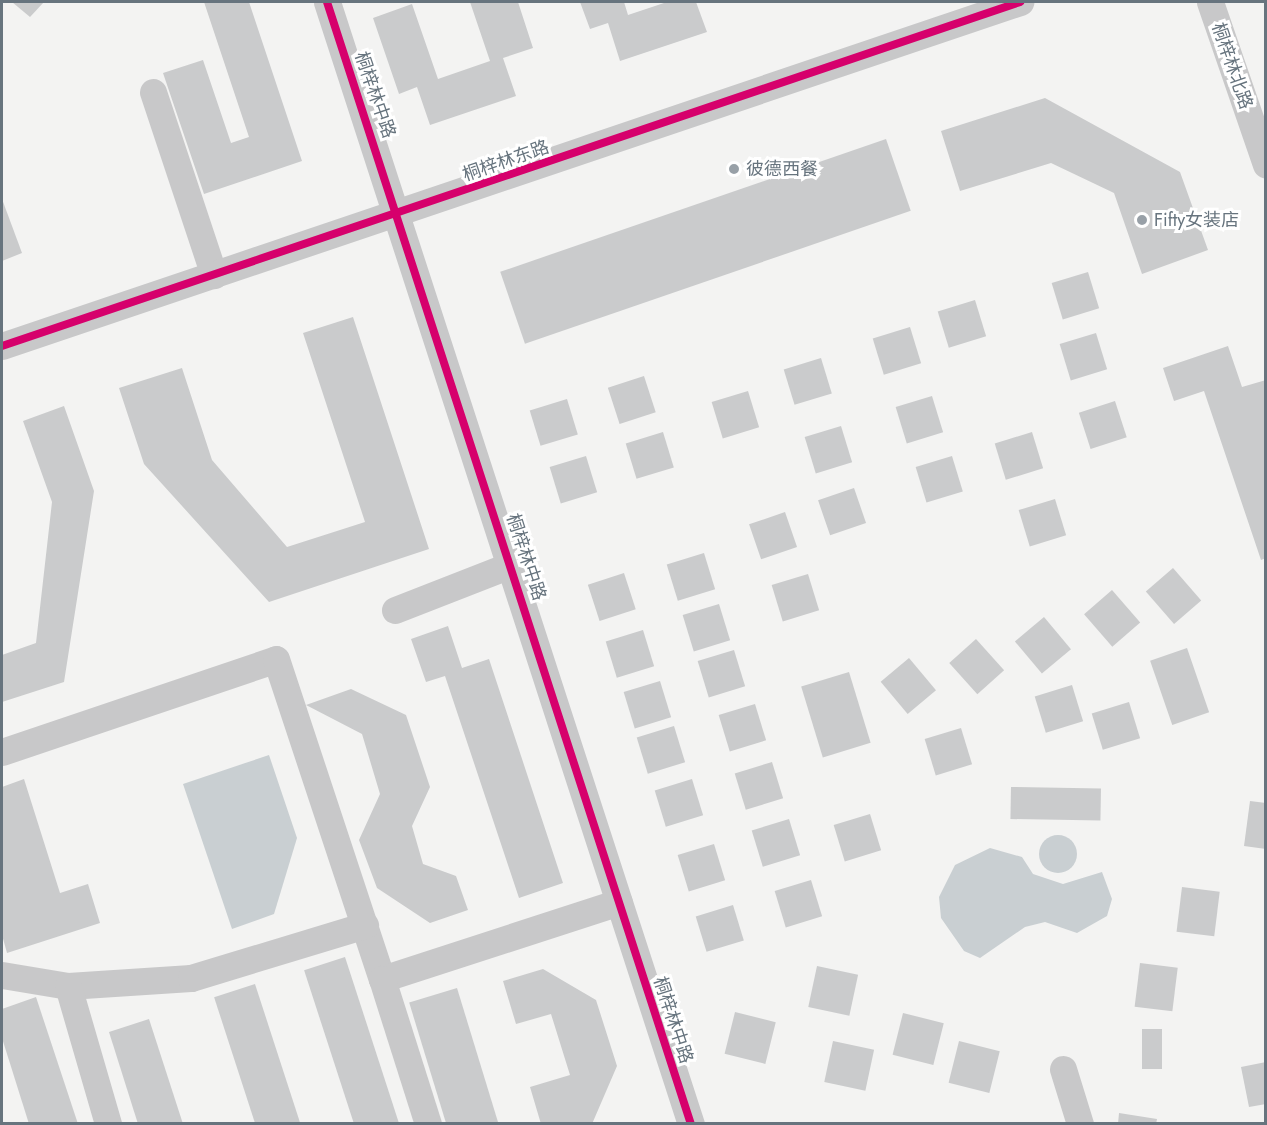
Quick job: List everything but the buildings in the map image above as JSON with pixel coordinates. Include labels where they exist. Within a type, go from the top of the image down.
[{"type":"street","name":"桐梓林中路","points":[[327,2],[399,213],[513,564],[691,1124]]},
{"type":"street","name":"桐梓林东路","points":[[2,346],[1020,2]]},
{"type":"street","name":"桐梓林北路","points":[[1210,2],[1266,165]]},
{"type":"street","points":[[153,92],[214,274]]},
{"type":"street","points":[[395,610],[513,564]]},
{"type":"street","points":[[2,752],[276,659],[365,925],[428,1124]]},
{"type":"street","points":[[382,979],[620,902]]},
{"type":"street","points":[[2,975],[68,986],[191,978],[365,925]]},
{"type":"street","points":[[68,986],[108,1124]]},
{"type":"street","points":[[1063,1069],[1080,1124]]},
{"type":"shaded area","points":[[269,755],[297,838],[274,914],[232,929],[183,784]]},
{"type":"shaded area","points":[[1058,835],[1071,841],[1077,854],[1071,867],[1058,873],[1045,867],[1039,854],[1045,841]]},
{"type":"shaded area","points":[[990,848],[1022,857],[1033,874],[1063,884],[1102,872],[1112,899],[1107,916],[1077,933],[1045,922],[1025,927],[980,958],[964,951],[941,918],[939,897],[955,865]]},
{"type":"cycle path","points":[[327,2],[691,1124]]},
{"type":"cycle path","points":[[2,346],[1020,2]]},
{"type":"place","name":"彼德西餐","points":[[734,169]]},
{"type":"place","name":"Fifty女装店","points":[[1142,220]]}]
